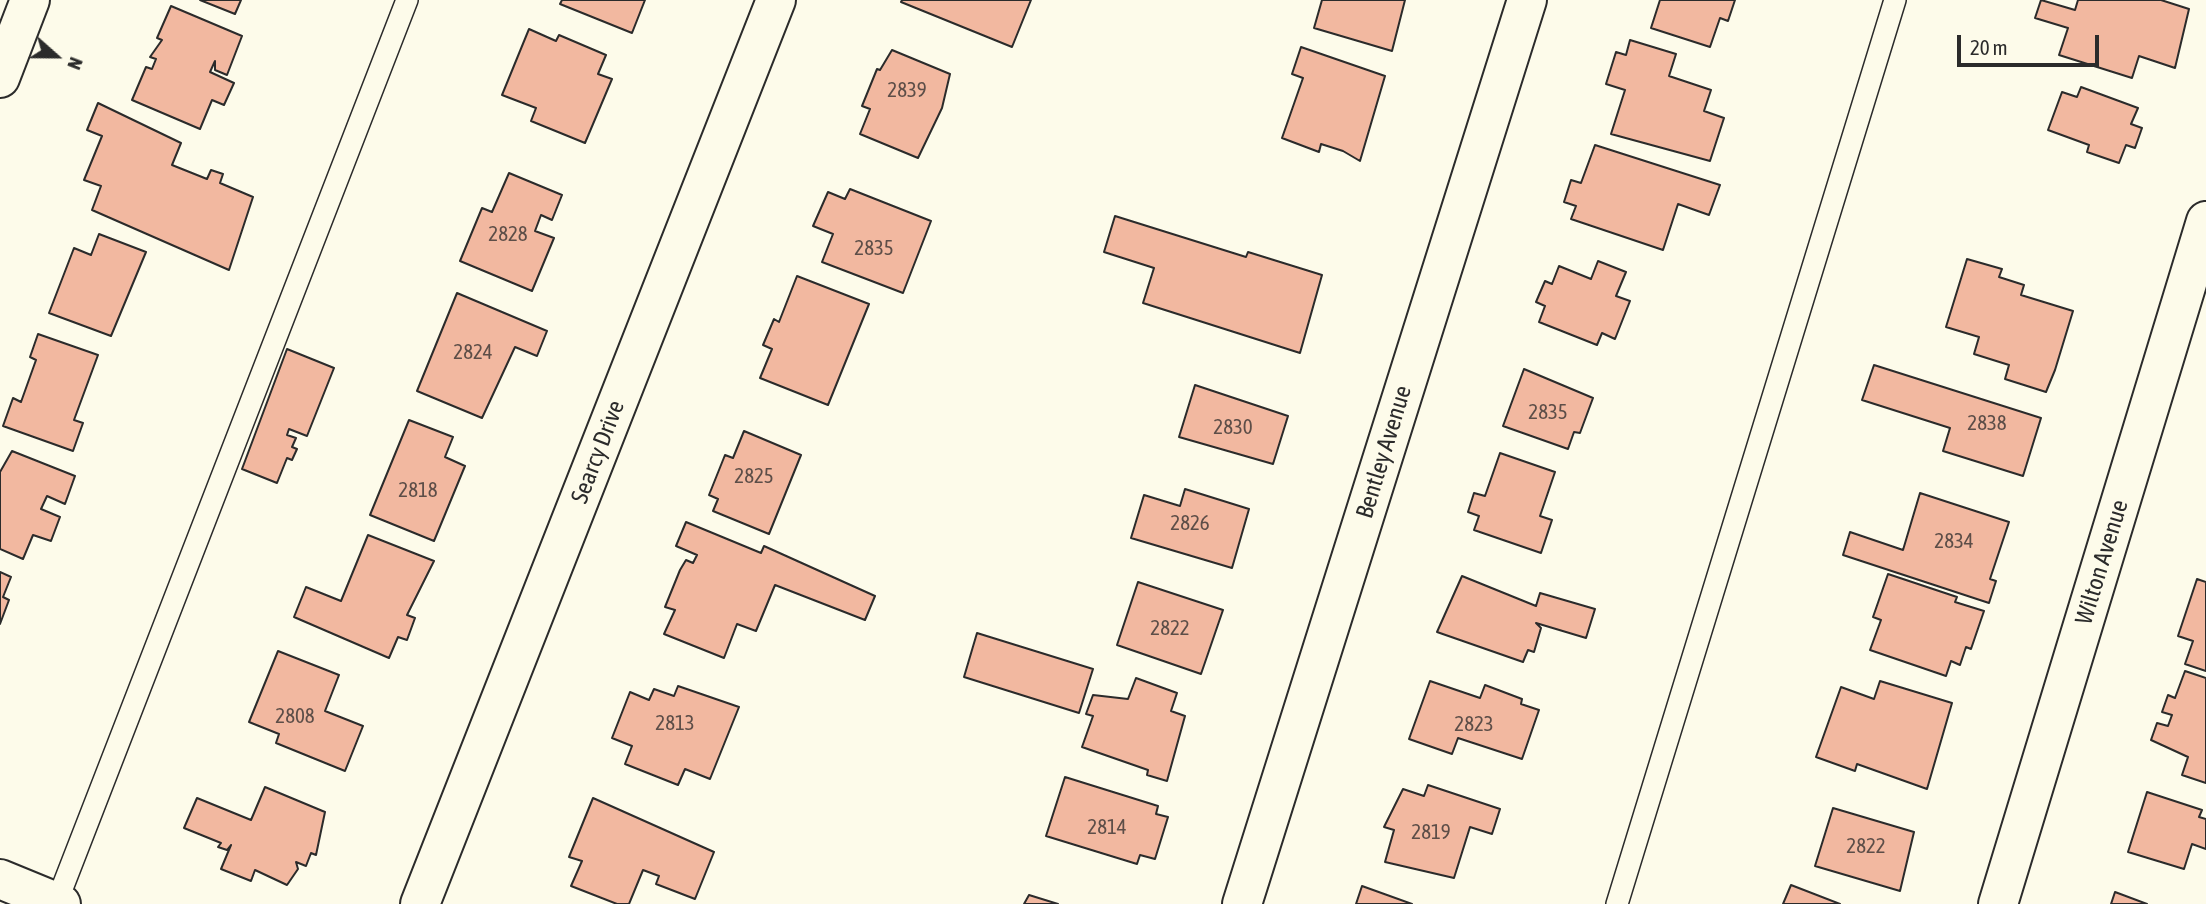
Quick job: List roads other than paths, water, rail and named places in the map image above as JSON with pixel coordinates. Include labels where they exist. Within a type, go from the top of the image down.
[{"type":"street","points":[[0,78],[30,0]]},
{"type":"street","name":"Searcy Drive","points":[[420,904],[776,0]]},
{"type":"street","name":"Bentley Avenue","points":[[1242,904],[1527,0]]},
{"type":"street","name":"Wilton Avenue","points":[[1998,904],[2206,221]]},
{"type":"street","points":[[0,879],[58,904]]},
{"type":"lane","points":[[58,904],[407,0]]},
{"type":"lane","points":[[1617,904],[1895,0]]}]
